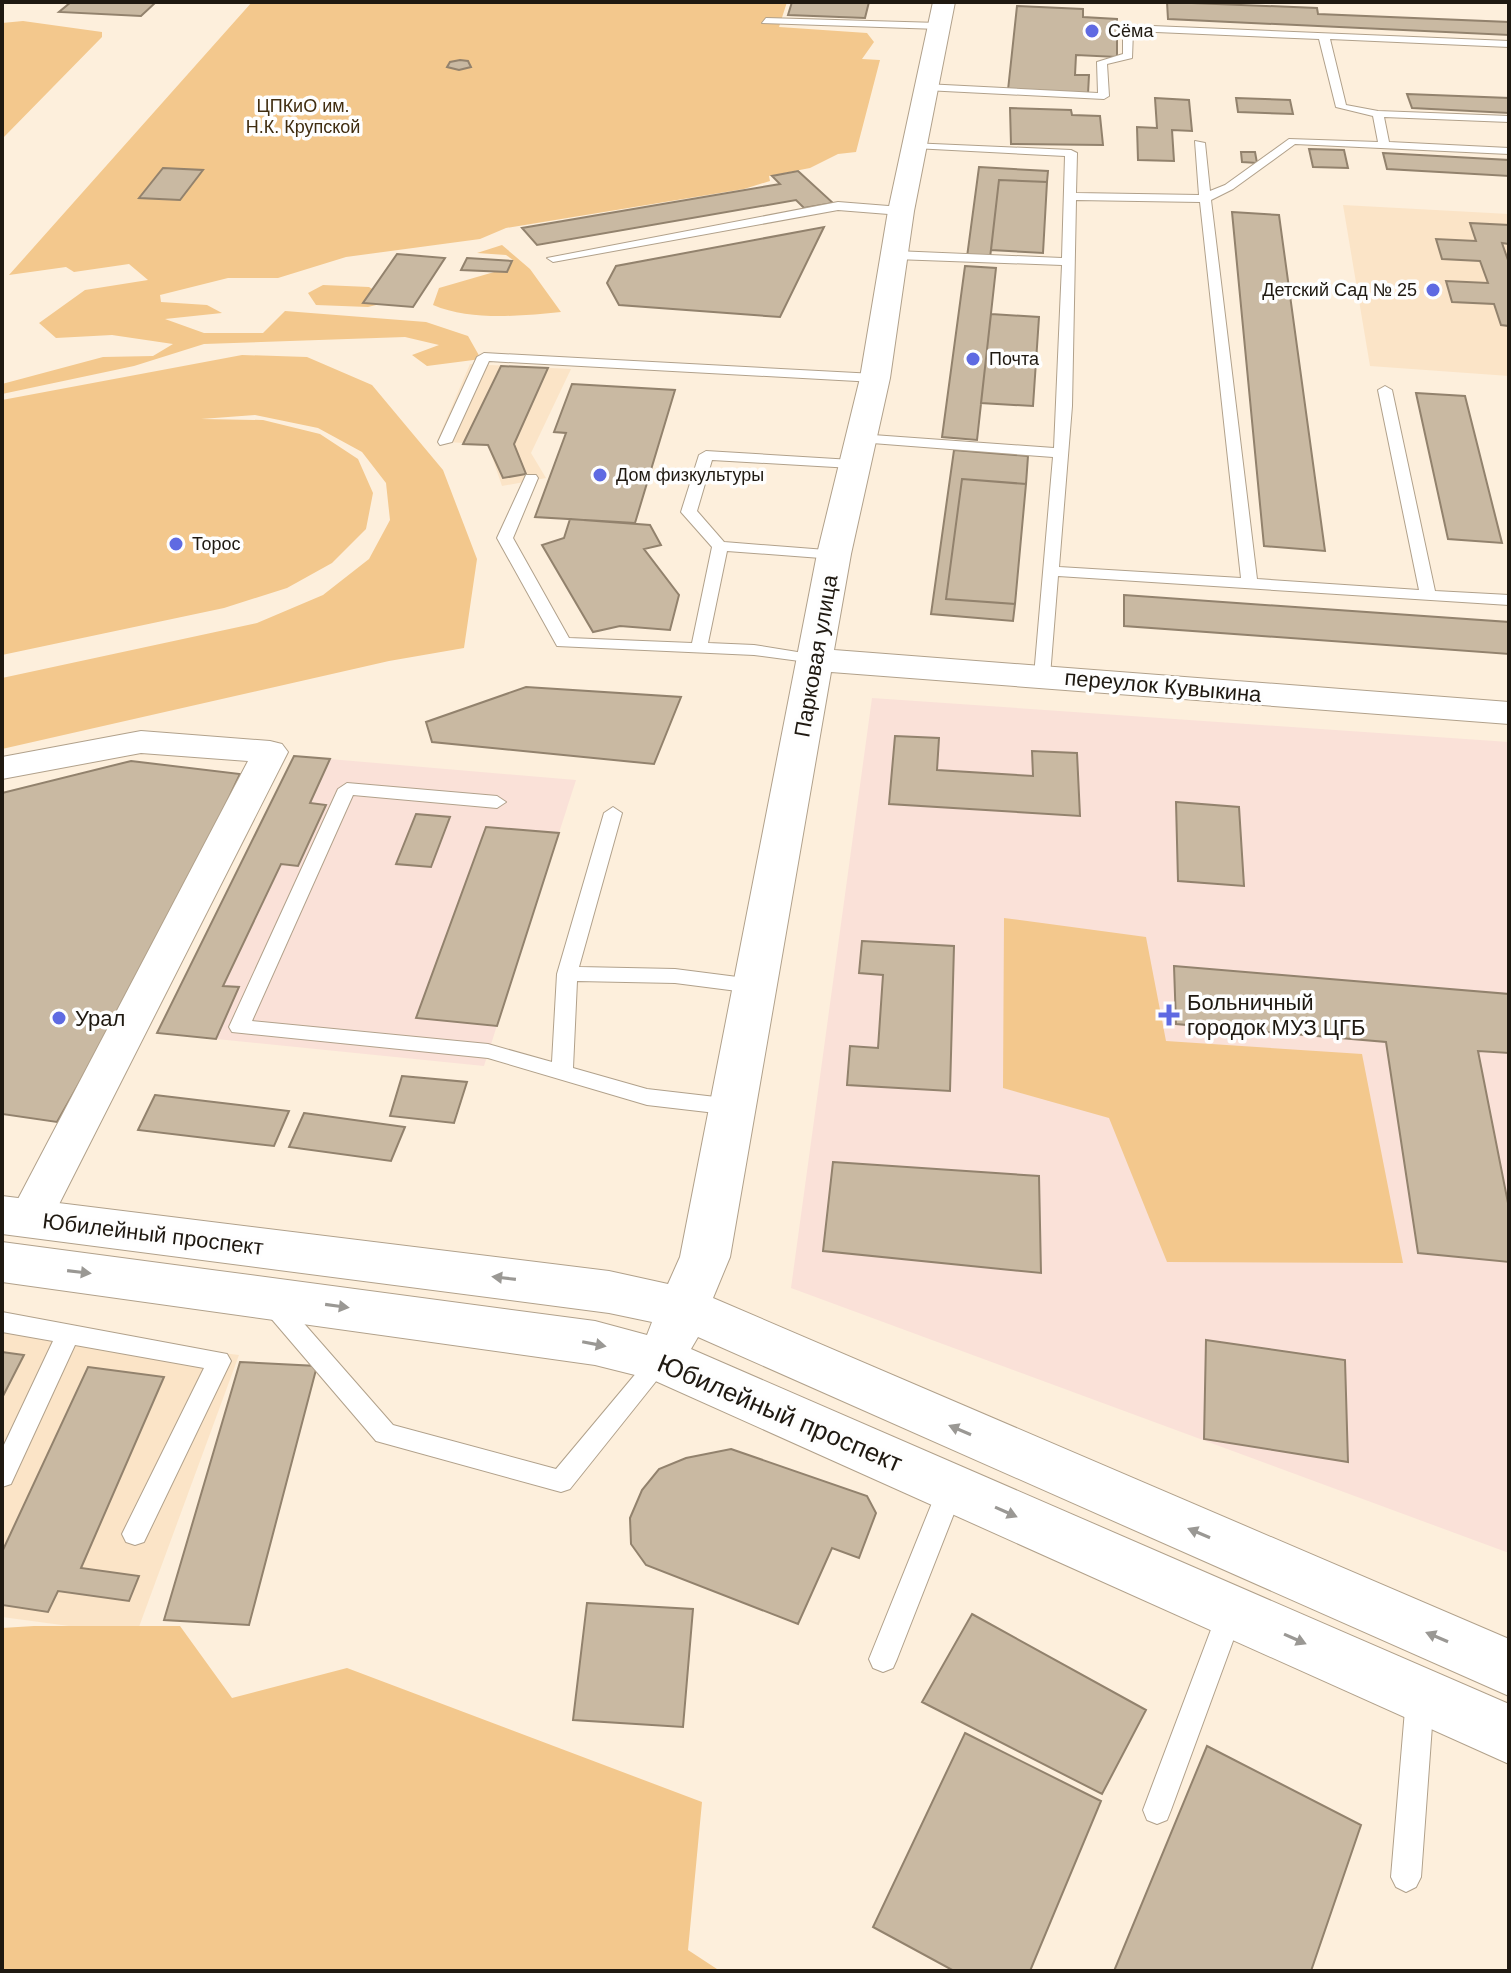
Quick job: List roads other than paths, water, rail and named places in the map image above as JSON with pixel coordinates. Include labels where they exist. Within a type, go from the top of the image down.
[{"type":"main road","name":"Парковая улица","points":[[661,1360],[705,1257],[834,554],[875,378],[901,211],[942,14]]},
{"type":"main road","name":"переулок Кувыкина","points":[[816,660],[1509,713]]},
{"type":"main road","name":"Юбилейный проспект","points":[[16,1217],[609,1292],[684,1308],[1509,1668]]},
{"type":"main road","name":"Юбилейный проспект","points":[[2,1262],[595,1343],[661,1360],[1509,1734]]},
{"type":"street","points":[[2,768],[141,742],[270,752],[16,1217]]},
{"type":"lane","points":[[766,21],[942,14]]},
{"type":"lane","points":[[925,87],[1104,96],[1102,62],[1128,56],[1128,28],[1509,44]]},
{"type":"lane","points":[[1324,37],[1341,107],[1378,114],[1509,119]]},
{"type":"lane","points":[[1378,114],[1384,145]]},
{"type":"lane","points":[[1071,196],[1203,199],[1229,187],[1293,141],[1509,151]]},
{"type":"lane","points":[[1199,143],[1203,199],[1250,585]]},
{"type":"lane","points":[[914,145],[1071,153],[1065,406],[1042,676]]},
{"type":"lane","points":[[553,258],[838,206],[901,211]]},
{"type":"lane","points":[[895,255],[1070,262]]},
{"type":"lane","points":[[445,442],[484,357],[875,378]]},
{"type":"lane","points":[[1385,390],[1428,595]]},
{"type":"lane","points":[[834,554],[720,546],[689,512],[706,455],[856,451],[1060,453]]},
{"type":"lane","points":[[531,478],[505,538],[563,643],[754,650],[816,660]]},
{"type":"lane","points":[[699,648],[720,546]]},
{"type":"lane","points":[[1051,571],[1509,600]]},
{"type":"lane","points":[[497,802],[347,789],[239,1027],[488,1051],[647,1097],[733,1107]]},
{"type":"lane","points":[[562,1073],[567,974],[613,813]]},
{"type":"lane","points":[[567,974],[675,976],[753,986]]},
{"type":"lane","points":[[266,1296],[385,1434],[561,1481],[661,1360]]},
{"type":"lane","points":[[2,1322],[219,1361],[135,1534]]},
{"type":"lane","points":[[2,1476],[68,1334]]},
{"type":"lane","points":[[883,1659],[951,1488]]},
{"type":"lane","points":[[1157,1810],[1231,1611]]},
{"type":"lane","points":[[1406,1877],[1420,1695]]},
{"type":"place","name":"Сёма","points":[[1092,31]]},
{"type":"place","name":"Детский Сад № 25","points":[[1433,290]]},
{"type":"place","name":"Почта","points":[[973,359]]},
{"type":"place","name":"Дом физкультуры","points":[[600,475]]},
{"type":"place","name":"Торос","points":[[176,544]]},
{"type":"place","name":"Больничный городок МУЗ ЦГБ","points":[[1169,1015]]},
{"type":"place","name":"Урал","points":[[59,1018]]},
{"type":"park label","name":"ЦПКиО им. Н.К. Крупской","points":[[303,116]]}]
